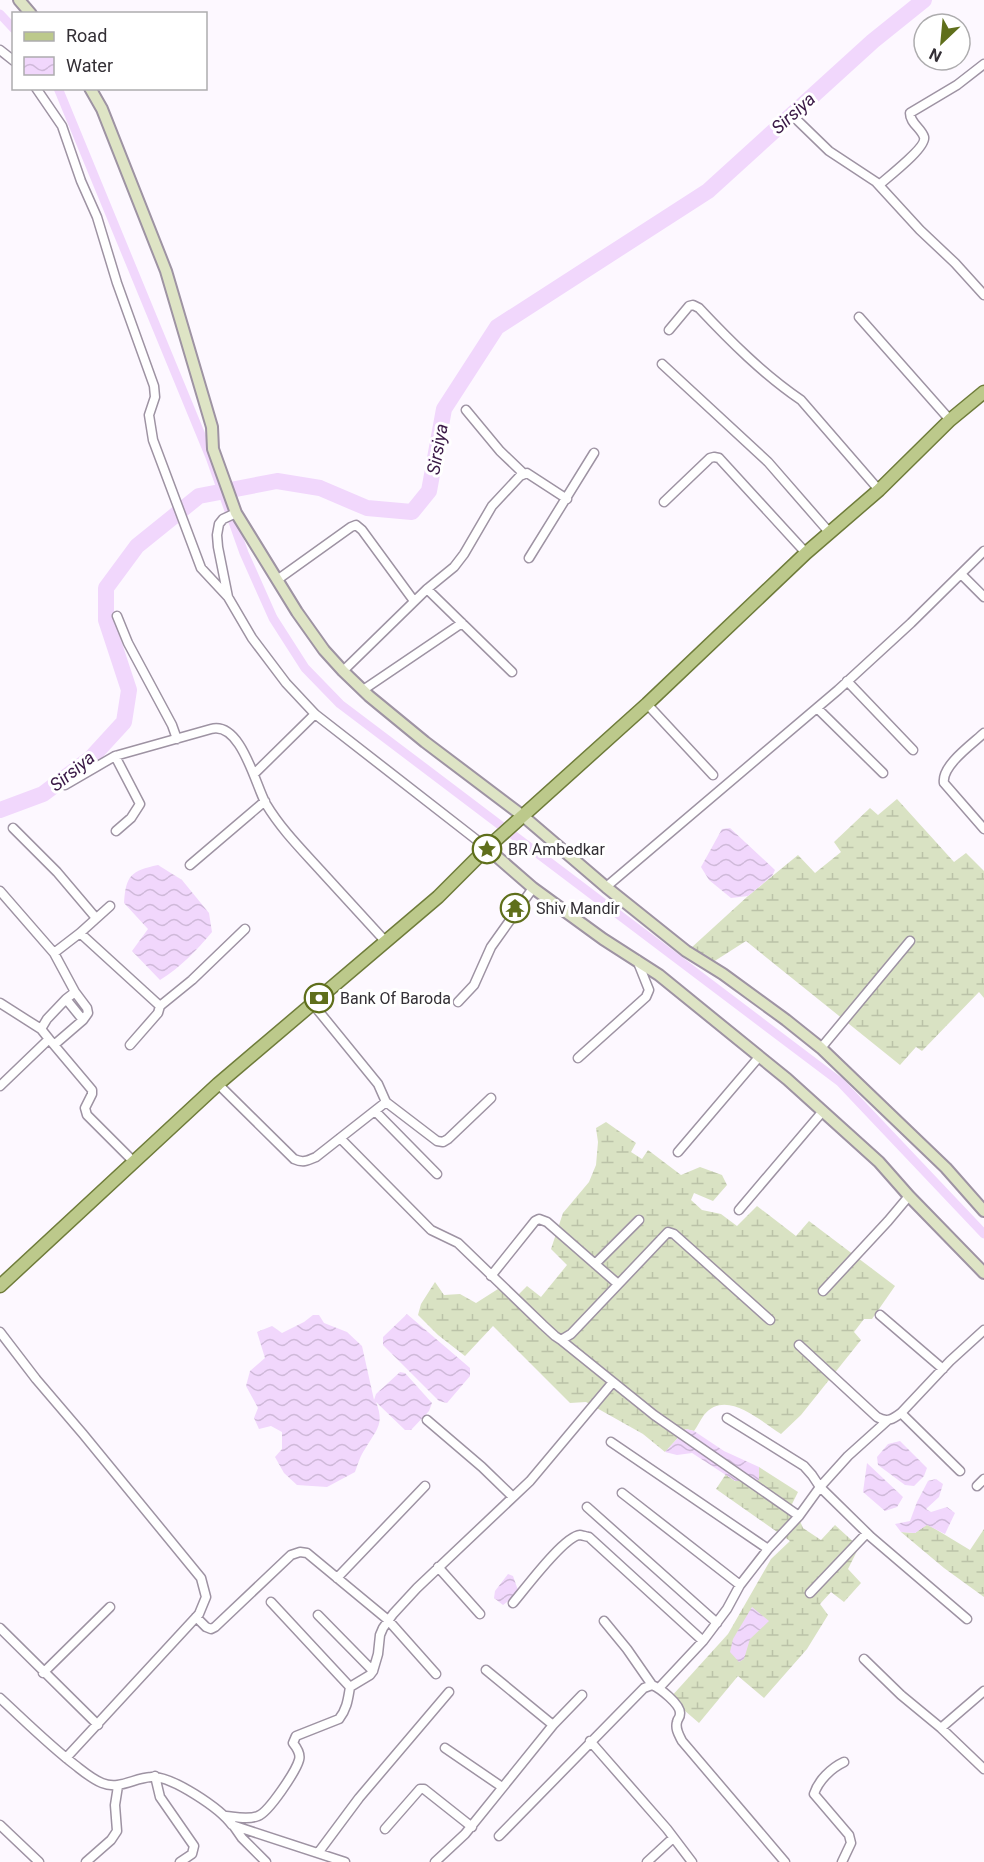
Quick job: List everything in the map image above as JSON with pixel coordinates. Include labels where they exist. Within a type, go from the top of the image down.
[{"type":"main road","points":[[0,1286],[218,1084],[438,897],[487,848],[647,704],[806,552],[879,490],[950,420],[984,392]]},
{"type":"street","points":[[19,0],[29,12]]},
{"type":"street","points":[[0,50],[12,59]]},
{"type":"street","points":[[879,185],[917,151],[924,141],[924,136],[910,115],[913,110],[957,85],[984,64]]},
{"type":"street","points":[[37,90],[62,126],[81,181],[97,217],[117,283],[154,386],[155,397],[149,415],[153,440],[201,568],[228,597],[252,639],[286,683],[315,714],[487,848],[533,888],[676,988],[823,1111],[879,1162],[984,1273]]},
{"type":"street","points":[[91,90],[102,109],[166,271],[212,427],[216,460],[234,513],[324,650],[363,690],[519,819],[686,951],[732,981],[821,1048],[938,1160],[984,1211]]},
{"type":"street","points":[[796,119],[830,151],[879,185],[984,296]]},
{"type":"street","points":[[669,330],[689,306],[699,308],[731,342],[801,400],[879,490]]},
{"type":"street","points":[[859,318],[950,420]]},
{"type":"street","points":[[662,364],[768,462],[830,532]]},
{"type":"street","points":[[465,410],[500,451],[523,473],[527,473],[567,500]]},
{"type":"street","points":[[529,558],[594,453]]},
{"type":"street","points":[[664,502],[710,458],[719,458],[806,552]]},
{"type":"street","points":[[342,671],[414,601],[454,567],[492,506],[523,473]]},
{"type":"street","points":[[228,597],[221,568],[217,535],[219,524],[234,513]]},
{"type":"street","points":[[277,580],[356,525],[414,601]]},
{"type":"street","points":[[606,887],[848,681],[984,551]]},
{"type":"street","points":[[961,574],[984,597]]},
{"type":"street","points":[[427,589],[512,672]]},
{"type":"street","points":[[117,616],[128,643],[172,725],[177,739]]},
{"type":"street","points":[[363,690],[462,623]]},
{"type":"street","points":[[848,681],[913,750]]},
{"type":"street","points":[[647,704],[713,775]]},
{"type":"street","points":[[817,708],[883,773]]},
{"type":"street","points":[[254,774],[315,714]]},
{"type":"street","points":[[65,785],[115,756],[217,727],[222,728],[233,736],[245,754],[265,801],[284,831],[386,942]]},
{"type":"street","points":[[984,733],[949,765],[943,777],[944,783],[984,829]]},
{"type":"street","points":[[115,756],[140,804],[131,818],[116,831]]},
{"type":"street","points":[[190,865],[265,801]]},
{"type":"street","points":[[13,828],[57,872],[96,918]]},
{"type":"street","points":[[458,1002],[474,985],[491,948],[533,888]]},
{"type":"street","points":[[0,891],[54,953],[88,1013],[83,1020],[52,1042],[0,1086]]},
{"type":"street","points":[[54,953],[110,906]]},
{"type":"street","points":[[130,1045],[158,1013],[160,1006],[192,980],[245,929]]},
{"type":"street","points":[[80,933],[160,1006]]},
{"type":"street","points":[[821,1048],[910,941]]},
{"type":"street","points":[[578,1058],[646,997],[649,990],[636,959]]},
{"type":"street","points":[[41,1029],[46,1019],[75,992]]},
{"type":"street","points":[[66,999],[83,1020]]},
{"type":"street","points":[[0,1003],[41,1029],[52,1042],[92,1090],[85,1108],[87,1115],[134,1162]]},
{"type":"street","points":[[312,1003],[378,1084],[386,1102],[437,1141],[443,1142],[491,1098]]},
{"type":"street","points":[[678,1152],[759,1057]]},
{"type":"street","points":[[218,1084],[294,1159],[301,1162],[307,1162],[316,1157],[386,1102]]},
{"type":"street","points":[[375,1111],[437,1174]]},
{"type":"street","points":[[739,1210],[823,1111]]},
{"type":"street","points":[[340,1138],[431,1230],[458,1243],[555,1336],[654,1415],[799,1516]]},
{"type":"street","points":[[823,1291],[909,1196]]},
{"type":"street","points":[[491,1276],[539,1219],[547,1222],[618,1284]]},
{"type":"street","points":[[596,1264],[639,1220]]},
{"type":"street","points":[[561,1340],[571,1334],[665,1234],[671,1232],[770,1320]]},
{"type":"street","points":[[880,1315],[943,1369]]},
{"type":"street","points":[[499,1836],[644,1688],[656,1687],[703,1641],[768,1548],[799,1516],[820,1487],[848,1456],[888,1420],[901,1413],[984,1330]]},
{"type":"street","points":[[0,1332],[36,1379],[201,1578],[206,1597],[196,1617],[66,1758]]},
{"type":"street","points":[[799,1345],[877,1417],[888,1420]]},
{"type":"street","points":[[350,1687],[373,1671],[380,1635],[388,1620],[438,1567],[530,1481],[613,1382]]},
{"type":"street","points":[[901,1413],[960,1471]]},
{"type":"street","points":[[727,1418],[804,1466],[820,1487],[867,1533],[967,1619]]},
{"type":"street","points":[[427,1420],[513,1497]]},
{"type":"street","points":[[611,1442],[768,1548]]},
{"type":"street","points":[[977,1486],[984,1479]]},
{"type":"street","points":[[337,1578],[425,1486]]},
{"type":"street","points":[[622,1493],[740,1585]]},
{"type":"street","points":[[587,1507],[717,1623]]},
{"type":"street","points":[[810,1593],[867,1533]]},
{"type":"street","points":[[513,1603],[561,1547],[573,1537],[580,1535],[589,1537],[703,1641]]},
{"type":"street","points":[[196,1617],[206,1627],[211,1629],[215,1627],[291,1555],[300,1552],[307,1553],[388,1620],[436,1674]]},
{"type":"street","points":[[438,1567],[480,1614]]},
{"type":"street","points":[[271,1602],[350,1687]]},
{"type":"street","points":[[43,1673],[110,1607]]},
{"type":"street","points":[[318,1615],[373,1671]]},
{"type":"street","points":[[604,1620],[656,1687],[680,1711],[676,1729],[682,1741],[785,1862]]},
{"type":"street","points":[[2,1633],[98,1725]]},
{"type":"street","points":[[864,1659],[984,1769]]},
{"type":"street","points":[[486,1670],[553,1725]]},
{"type":"street","points":[[226,1816],[246,1818],[257,1816],[269,1808],[300,1759],[293,1743],[296,1736],[339,1719],[347,1708],[350,1687]]},
{"type":"street","points":[[941,1728],[984,1691]]},
{"type":"street","points":[[318,1853],[359,1798],[449,1692]]},
{"type":"street","points":[[435,1862],[472,1827],[553,1725],[582,1695]]},
{"type":"street","points":[[0,1698],[66,1758],[95,1780],[106,1785],[118,1786],[155,1776],[185,1789],[226,1816],[242,1838],[266,1862]]},
{"type":"street","points":[[590,1741],[692,1862]]},
{"type":"street","points":[[445,1748],[502,1787]]},
{"type":"street","points":[[843,1862],[851,1843],[849,1835],[814,1794],[821,1781],[838,1764],[844,1762]]},
{"type":"street","points":[[155,1776],[160,1797],[194,1846],[192,1854],[180,1862]]},
{"type":"street","points":[[86,1862],[111,1840],[117,1831],[118,1786]]},
{"type":"street","points":[[385,1829],[420,1789],[424,1789],[472,1827]]},
{"type":"street","points":[[0,1825],[39,1862]]},
{"type":"street","points":[[232,1825],[345,1862]]},
{"type":"street","points":[[647,1862],[674,1838]]},
{"type":"green space","points":[[897,799],[954,862],[966,853],[984,871],[984,998],[979,992],[922,1051],[916,1047],[900,1065],[746,941],[710,964],[691,948],[748,896],[798,855],[815,873],[841,852],[834,842],[870,808],[878,815]]},
{"type":"green space","points":[[606,1122],[636,1143],[631,1152],[642,1159],[648,1150],[681,1175],[700,1167],[722,1175],[727,1185],[713,1201],[694,1193],[691,1200],[702,1210],[721,1214],[737,1226],[757,1206],[796,1236],[809,1221],[895,1286],[872,1319],[864,1319],[854,1332],[861,1340],[801,1415],[781,1434],[743,1410],[722,1405],[704,1415],[694,1431],[686,1429],[665,1452],[643,1434],[586,1402],[570,1403],[493,1326],[465,1356],[438,1335],[418,1315],[421,1304],[435,1282],[444,1295],[460,1294],[476,1303],[498,1289],[513,1300],[527,1286],[541,1297],[567,1265],[551,1249],[563,1213],[589,1182],[596,1165],[598,1142],[596,1128]]},
{"type":"green space","points":[[759,1467],[798,1492],[792,1504],[803,1528],[821,1540],[835,1525],[859,1547],[848,1569],[861,1583],[844,1602],[831,1592],[820,1604],[828,1615],[807,1649],[764,1698],[738,1676],[699,1723],[670,1698],[728,1634],[771,1559],[790,1541],[716,1489],[726,1474],[735,1481],[759,1480]]},
{"type":"green space","points":[[927,1524],[970,1550],[984,1529],[984,1597],[944,1568],[901,1532],[915,1533]]},
{"type":"water","points":[[730,828],[775,870],[772,876],[748,896],[731,898],[709,880],[701,867],[722,829]]},
{"type":"water","points":[[158,865],[182,880],[209,913],[212,932],[175,970],[160,980],[132,951],[148,929],[124,903],[126,886],[132,876],[136,872]]},
{"type":"water","points":[[407,1314],[470,1368],[470,1376],[447,1403],[439,1401],[383,1345],[383,1337]]},
{"type":"water","points":[[313,1315],[319,1315],[324,1323],[347,1332],[362,1346],[374,1400],[376,1394],[400,1372],[405,1373],[432,1403],[429,1411],[411,1430],[405,1430],[376,1402],[380,1416],[378,1427],[362,1454],[355,1472],[327,1487],[297,1485],[284,1473],[275,1457],[282,1449],[282,1432],[271,1426],[259,1429],[254,1418],[258,1408],[246,1386],[250,1371],[265,1358],[257,1332],[272,1326],[282,1333]]},
{"type":"water","points":[[686,1429],[694,1431],[724,1451],[759,1467],[759,1480],[735,1481],[692,1453],[677,1455],[665,1452]]},
{"type":"water","points":[[900,1441],[927,1468],[924,1476],[914,1486],[905,1485],[878,1465],[877,1457],[888,1444]]},
{"type":"water","points":[[867,1463],[903,1497],[897,1507],[885,1511],[863,1492]]},
{"type":"water","points":[[936,1479],[943,1484],[939,1497],[926,1509],[931,1512],[947,1507],[955,1513],[945,1534],[927,1525],[915,1533],[901,1532],[895,1524],[910,1521],[928,1481]]},
{"type":"water","points":[[508,1574],[513,1576],[519,1593],[503,1605],[494,1598],[495,1591]]},
{"type":"water","points":[[752,1607],[769,1621],[750,1639],[744,1659],[739,1662],[730,1652],[733,1639]]},
{"type":"waterway","name":"Sirsiya","points":[[0,810],[43,794],[91,758],[124,722],[129,690],[106,620],[106,588],[137,546],[199,496],[277,481],[320,488],[367,508],[412,512],[429,491],[444,409],[497,327],[708,191],[873,41],[924,0]]},
{"type":"waterway","points":[[0,14],[12,27]]},
{"type":"waterway","points":[[59,90],[210,457],[244,553],[273,618],[305,668],[340,704],[840,1082],[984,1234]]},
{"type":"place","name":"BR Ambedkar","points":[[487,849]]},
{"type":"place","name":"Shiv Mandir","points":[[515,908]]},
{"type":"place","name":"Bank Of Baroda","points":[[319,998]]}]
